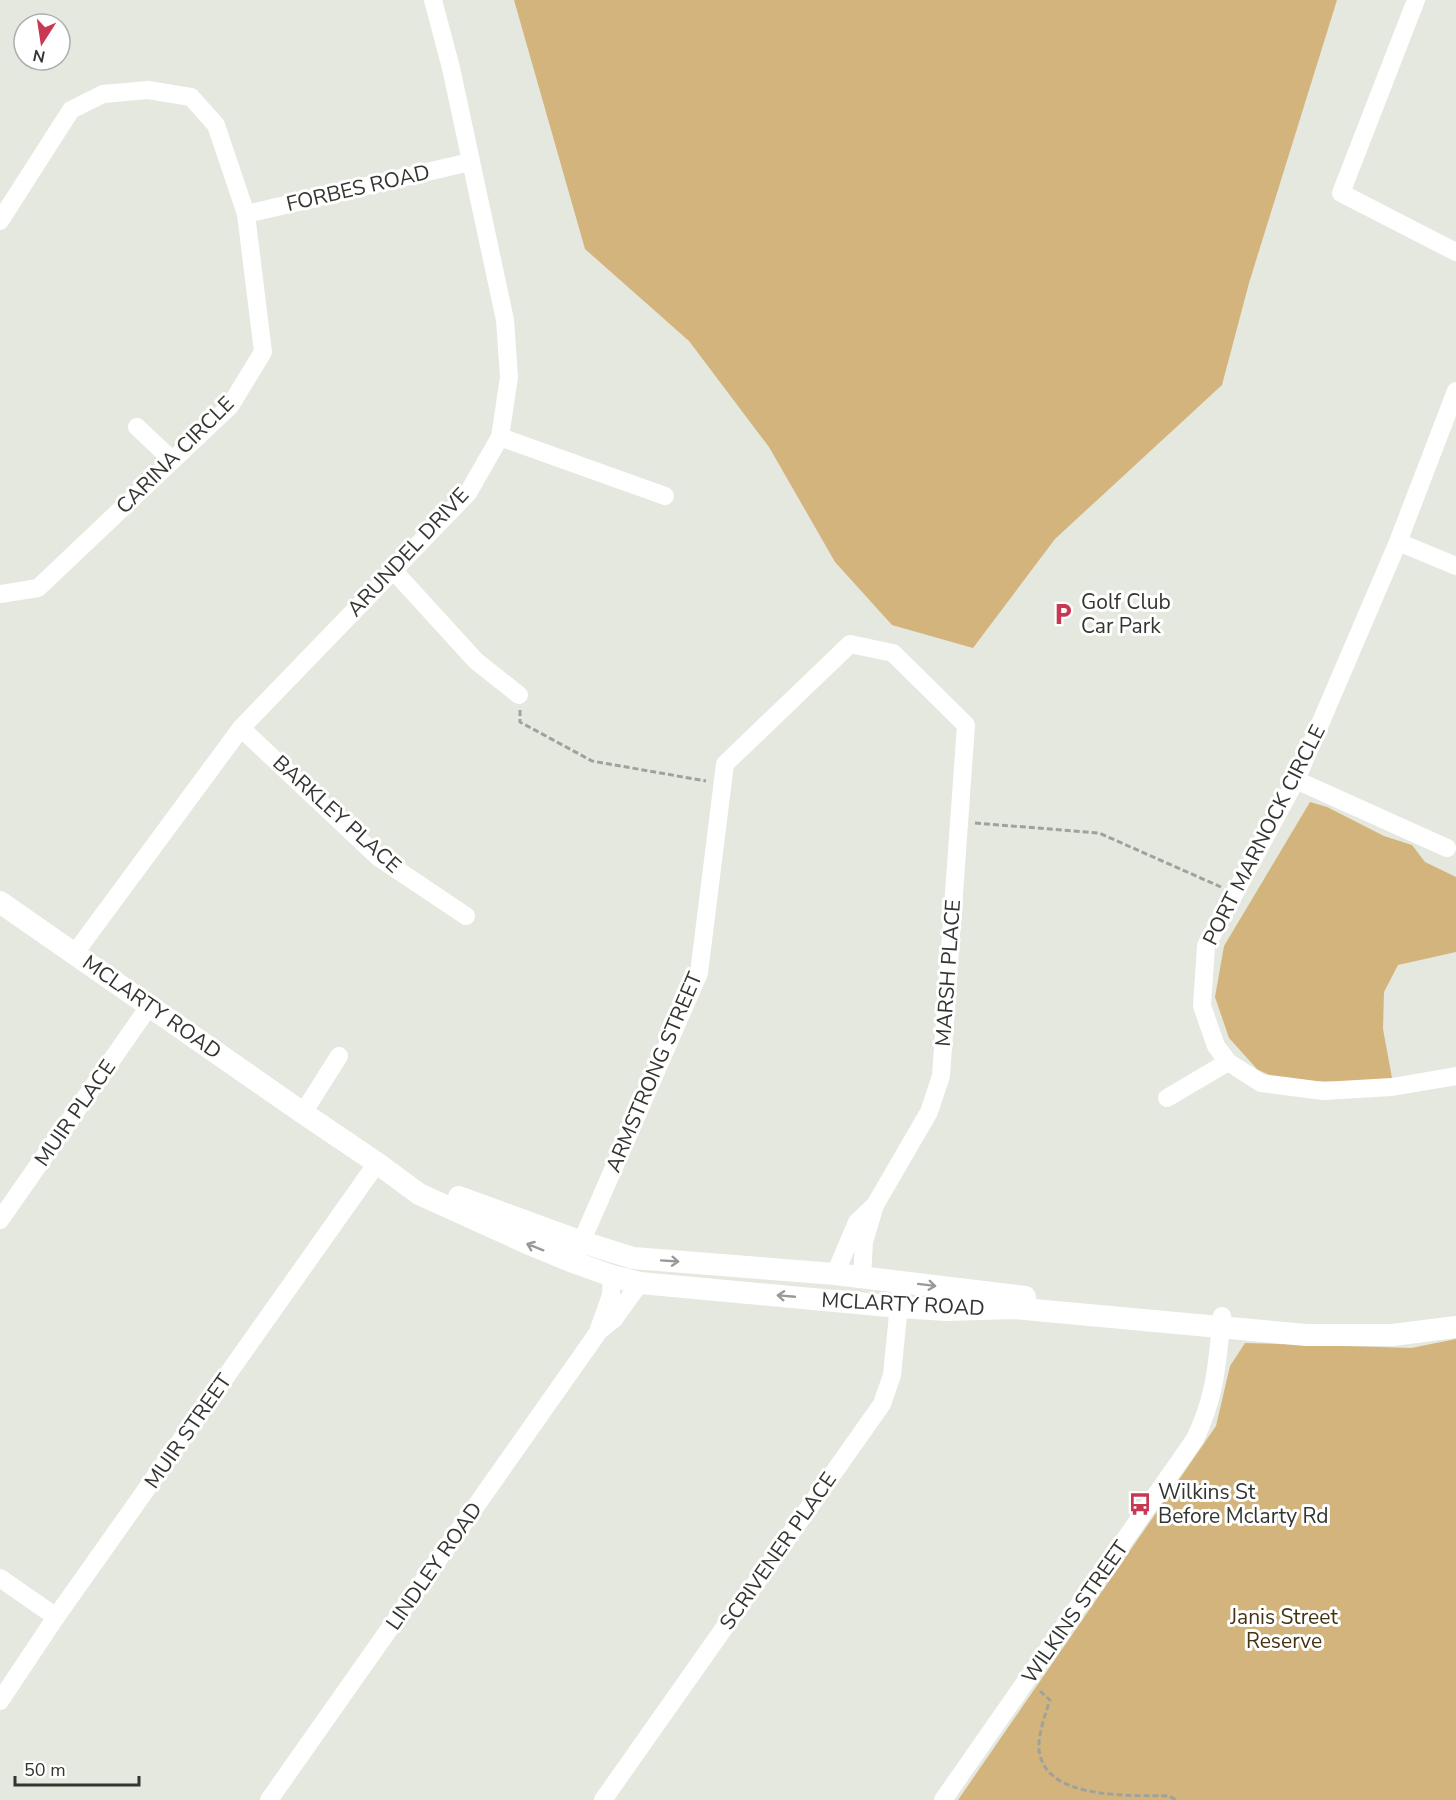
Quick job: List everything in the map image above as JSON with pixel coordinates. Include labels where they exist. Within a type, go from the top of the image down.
[{"type":"street","name":"ARUNDEL DRIVE","points":[[75,953],[241,728],[468,493],[500,437],[509,377],[505,321],[451,68],[433,0]]},
{"type":"street","points":[[1416,0],[1341,193],[1456,252]]},
{"type":"street","name":"CARINA CIRCLE","points":[[0,221],[71,110],[103,94],[148,90],[191,97],[216,125],[246,214],[263,352],[230,406],[38,588],[0,594]]},
{"type":"street","name":"FORBES ROAD","points":[[246,214],[470,162]]},
{"type":"street","name":"PORT MARNOCK CIRCLE","points":[[1456,391],[1398,542],[1296,780],[1206,946],[1202,1006],[1216,1046],[1228,1062],[1261,1083],[1323,1091],[1392,1087],[1456,1076]]},
{"type":"street","points":[[137,426],[172,460]]},
{"type":"street","points":[[500,437],[666,496]]},
{"type":"street","points":[[1398,542],[1456,566]]},
{"type":"street","points":[[393,570],[476,661],[519,695]]},
{"type":"street","name":"ARMSTRONG STREET","points":[[577,1252],[699,973],[725,764],[850,644],[893,653],[966,725]]},
{"type":"street","name":"MARSH PLACE","points":[[848,1275],[864,1242],[875,1205],[929,1112],[941,1076],[966,725]]},
{"type":"street","name":"BARKLEY PLACE","points":[[241,728],[378,857],[466,916]]},
{"type":"street","points":[[1296,780],[1447,848]]},
{"type":"street","name":"MCLARTY ROAD","points":[[0,902],[419,1194],[527,1244],[633,1258],[901,1281],[1317,1335],[1393,1335],[1456,1327]]},
{"type":"street","name":"MUIR PLACE","points":[[0,1220],[150,1005]]},
{"type":"street","points":[[303,1113],[339,1056]]},
{"type":"street","points":[[1167,1098],[1228,1062]]},
{"type":"street","name":"MUIR STREET","points":[[0,1701],[56,1617],[377,1163]]},
{"type":"street","name":"MARSH PLACE","points":[[848,1275],[857,1222],[875,1205]]},
{"type":"street","name":"MCLARTY ROAD","points":[[577,1252],[626,1280],[899,1307],[947,1310],[1014,1308],[1222,1321],[1348,1324],[1398,1323],[1456,1315]]},
{"type":"street","points":[[626,1280],[633,1258]]},
{"type":"street","points":[[844,1302],[848,1275]]},
{"type":"street","name":"LINDLEY ROAD","points":[[269,1800],[599,1331],[614,1319],[626,1280]]},
{"type":"street","name":"LINDLEY ROAD","points":[[599,1331],[610,1295],[626,1280]]},
{"type":"street","name":"SCRIVENER PLACE","points":[[603,1800],[882,1404],[892,1375],[901,1281]]},
{"type":"street","name":"WILKINS STREET","points":[[942,1800],[1195,1439],[1214,1389],[1222,1321]]},
{"type":"street","points":[[0,1578],[56,1617]]},
{"type":"path","points":[[519,695],[520,722],[592,761],[722,784]]},
{"type":"path","points":[[959,822],[1099,833],[1235,893]]},
{"type":"path","points":[[1026,1681],[1050,1700],[1039,1749],[1045,1771],[1058,1783],[1076,1792],[1099,1797],[1169,1796],[1176,1800]]},
{"type":"green space","points":[[514,0],[1337,0],[1249,283],[1222,385],[1055,539],[973,648],[892,625],[835,562],[769,447],[689,341],[585,249]]},
{"type":"green space","points":[[1310,802],[1327,807],[1384,836],[1412,845],[1425,862],[1456,877],[1456,952],[1398,965],[1384,992],[1383,1029],[1392,1078],[1378,1082],[1281,1081],[1257,1069],[1229,1038],[1215,997],[1224,946]]},
{"type":"green space","name":"Janis Street Reserve","points":[[1456,1339],[1456,1800],[958,1800],[1216,1426],[1230,1366],[1245,1343],[1411,1348]]},
{"type":"place","name":"Golf Club Car Park","points":[[1063,614]]},
{"type":"place","name":"Wilkins St Before Mclarty Rd","points":[[1140,1504]]}]
